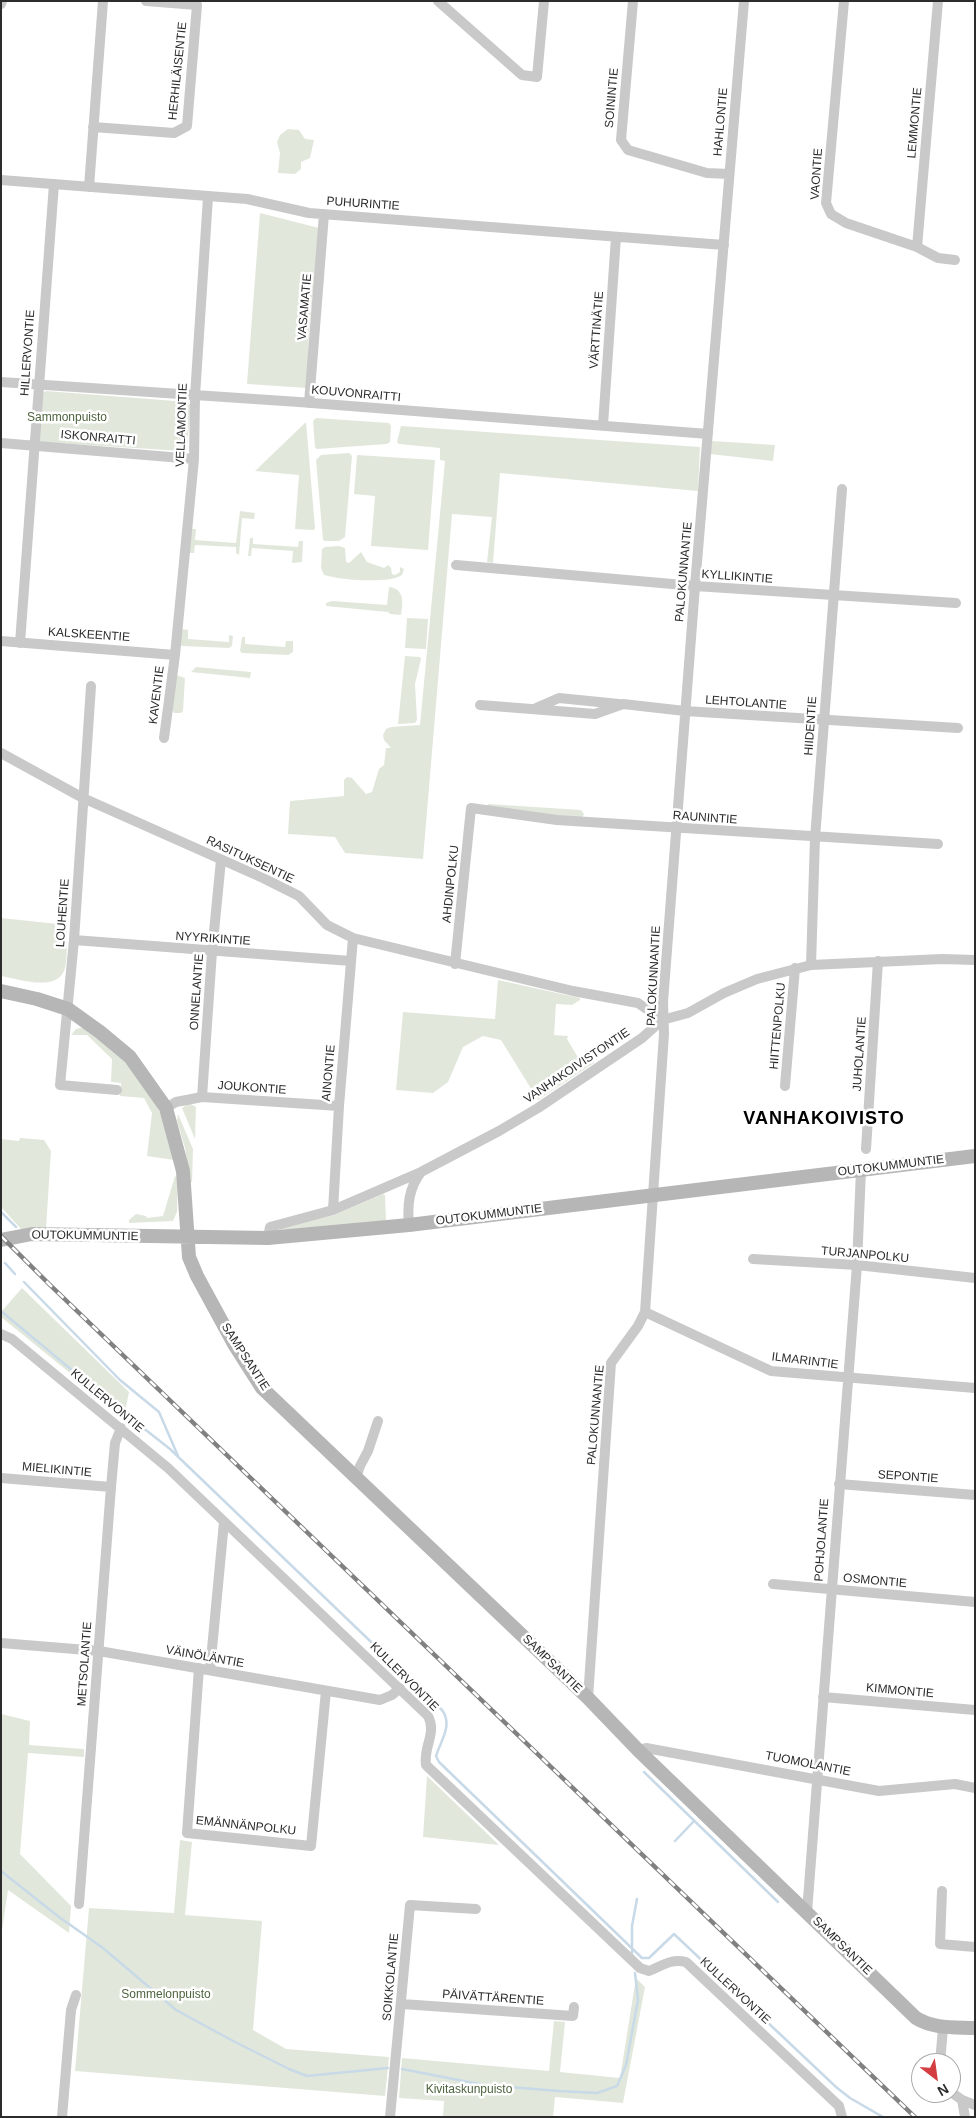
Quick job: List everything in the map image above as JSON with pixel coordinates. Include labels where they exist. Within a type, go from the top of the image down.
[{"type":"street","points":[[89,187],[103,1]]},
{"type":"street","name":"HERHILÄISENTIE","points":[[93,127],[174,133],[187,126],[197,5],[146,1]]},
{"type":"street","points":[[438,1],[522,75],[537,77],[544,1]]},
{"type":"street","name":"SOININTIE","points":[[633,1],[621,140],[628,150],[707,173],[729,174]]},
{"type":"street","name":"HAHLONTIE","points":[[724,245],[744,1]]},
{"type":"street","name":"VAONTIE","points":[[844,1],[826,203],[831,214],[846,223],[917,247],[938,258],[955,260]]},
{"type":"street","name":"LEMMONTIE","points":[[917,247],[938,1]]},
{"type":"street","name":"PUHURINTIE","points":[[1,180],[247,199],[309,213],[724,245]]},
{"type":"street","name":"HILLERVONTIE","points":[[20,642],[54,184]]},
{"type":"street","name":"VELLAMONTIE","points":[[175,655],[194,459],[195,396],[208,197]]},
{"type":"street","name":"VASAMATIE","points":[[309,403],[324,214]]},
{"type":"street","name":"VÄRTTINÄTIE","points":[[603,425],[616,237]]},
{"type":"street","name":"PALOKUNNANTIE","points":[[588,1698],[611,1363],[638,1326],[645,1312],[664,1034],[662,1020],[676,828],[724,245]]},
{"type":"street","name":"KOUVONRAITTI","points":[[1,382],[309,403],[708,434]]},
{"type":"street","name":"ISKONRAITTI","points":[[1,443],[194,459]]},
{"type":"street","name":"HIIDENTIE","points":[[810,965],[815,838],[832,596],[842,489]]},
{"type":"street","name":"KYLLIKINTIE","points":[[456,565],[695,586],[956,603]]},
{"type":"street","name":"KALSKEENTIE","points":[[1,642],[175,655]]},
{"type":"street","name":"KAVENTIE","points":[[164,738],[175,655]]},
{"type":"street","name":"LOUHENTIE","points":[[91,686],[74,940],[60,1085],[116,1090]]},
{"type":"street","name":"LEHTOLANTIE","points":[[480,704],[595,714],[623,704],[686,711],[958,728]]},
{"type":"street","name":"RASITUKSENTIE","points":[[1,753],[83,798],[299,896],[327,924],[353,938],[573,991],[638,1003],[662,1020]]},
{"type":"street","name":"RAUNINTIE","points":[[472,808],[557,820],[815,838],[938,844]]},
{"type":"street","name":"AHDINPOLKU","points":[[455,964],[472,808]]},
{"type":"street","name":"ONNELANTIE","points":[[202,1097],[212,952],[221,860]]},
{"type":"street","name":"AINONTIE","points":[[333,1210],[339,1106],[353,938]]},
{"type":"street","name":"NYYRIKINTIE","points":[[74,940],[212,952],[351,961]]},
{"type":"street","name":"VANHAKOIVISTONTIE","points":[[268,1238],[270,1227],[333,1210],[421,1172],[499,1131],[538,1108],[642,1038],[662,1020],[688,1013],[724,993],[756,979],[810,965],[878,961],[975,960]]},
{"type":"street","name":"JUHOLANTIE","points":[[866,1149],[878,961]]},
{"type":"street","name":"HIITTENPOLKU","points":[[785,1086],[795,968]]},
{"type":"street","points":[[1,992],[37,999],[68,1009],[130,1057],[166,1108]]},
{"type":"street","name":"JOUKONTIE","points":[[166,1108],[176,1102],[202,1097],[339,1106]]},
{"type":"street","name":"SAMPSANTIE","points":[[166,1108],[183,1171],[189,1257],[197,1276],[234,1344],[262,1388],[588,1698],[638,1750],[916,2018],[925,2024],[943,2028],[975,2028]]},
{"type":"street","name":"OUTOKUMMUNTIE","points":[[1,1240],[32,1234],[268,1238],[654,1196],[975,1156]]},
{"type":"street","name":"POHJOLANTIE","points":[[807,1912],[857,1266],[861,1170]]},
{"type":"street","points":[[408,1224],[407,1208],[410,1193],[414,1182],[421,1172]]},
{"type":"street","name":"TURJANPOLKU","points":[[753,1259],[857,1266],[975,1278]]},
{"type":"street","name":"ILMARINTIE","points":[[645,1312],[771,1371],[975,1388]]},
{"type":"street","name":"KULLERVONTIE","points":[[1,1334],[12,1339],[168,1468],[400,1688],[428,1716],[432,1724],[432,1734],[425,1756],[426,1765],[640,1968],[648,1971],[671,1961],[686,1962],[841,2112]]},
{"type":"street","points":[[356,1478],[378,1421]]},
{"type":"street","name":"METSOLANTIE","points":[[79,1904],[111,1487],[115,1443],[121,1428]]},
{"type":"street","name":"MIELIKINTIE","points":[[1,1478],[111,1487]]},
{"type":"street","name":"SEPONTIE","points":[[839,1484],[975,1495]]},
{"type":"street","points":[[210,1670],[224,1522]]},
{"type":"street","name":"OSMONTIE","points":[[773,1584],[975,1602]]},
{"type":"street","name":"VÄINÖLÄNTIE","points":[[1,1643],[99,1651],[380,1700],[392,1695],[400,1688]]},
{"type":"street","name":"EMÄNNÄNPOLKU","points":[[200,1668],[187,1833],[311,1846],[326,1691]]},
{"type":"street","name":"KIMMONTIE","points":[[823,1697],[975,1710]]},
{"type":"street","name":"TUOMOLANTIE","points":[[638,1750],[646,1748],[878,1791],[955,1784],[975,1788]]},
{"type":"street","points":[[942,1891],[940,1944],[975,1947]]},
{"type":"street","name":"SOIKKOLANTIE","points":[[390,2117],[410,1905],[476,1909]]},
{"type":"street","points":[[62,2117],[71,2010],[76,1995]]},
{"type":"street","name":"PÄIVÄTTÄRENTIE","points":[[402,2004],[573,2016],[574,2007]]},
{"type":"street","points":[[941,2053],[943,2028]]},
{"type":"street","points":[[962,2100],[975,2105]]},
{"type":"street","points":[[962,2100],[965,2117]]},
{"type":"green space","points":[[288,129],[299,130],[305,139],[314,140],[310,158],[301,162],[301,169],[295,174],[278,173],[280,153],[277,142],[280,135]]},
{"type":"green space","points":[[260,213],[319,228],[309,332],[307,388],[247,384]]},
{"type":"green space","name":"Sammonpuisto","points":[[46,391],[188,402],[191,406],[187,446],[182,451],[41,442],[39,440],[43,393]]},
{"type":"green space","points":[[316,418],[389,423],[391,426],[390,442],[387,444],[317,449],[315,447],[313,421]]},
{"type":"green space","points":[[306,422],[314,530],[295,529],[299,475],[255,471]]},
{"type":"green space","points":[[401,426],[700,447],[698,491],[500,473],[493,563],[487,562],[492,517],[452,514],[423,859],[345,853],[335,837],[288,834],[290,801],[344,796],[344,780],[347,777],[352,778],[366,794],[372,792],[379,769],[384,765],[386,748],[391,748],[384,740],[383,735],[386,729],[420,725],[445,461],[440,460],[440,448],[399,444],[397,442]]},
{"type":"green space","points":[[712,441],[775,445],[773,461],[710,454]]},
{"type":"green space","points":[[349,453],[352,456],[345,537],[339,541],[325,541],[323,540],[316,460],[321,455]]},
{"type":"green space","points":[[357,455],[435,460],[428,550],[371,546],[375,496],[354,494]]},
{"type":"green space","points":[[240,511],[255,513],[254,519],[242,518],[239,555],[236,553],[236,547],[195,545],[194,553],[189,553],[191,529],[196,529],[195,540],[236,543]]},
{"type":"green space","points":[[250,538],[253,538],[253,544],[298,547],[299,541],[303,541],[302,562],[292,563],[293,551],[252,548],[251,556],[248,556]]},
{"type":"green space","points":[[339,546],[345,548],[346,562],[349,563],[361,552],[367,562],[384,568],[388,565],[391,568],[392,574],[395,575],[400,572],[400,567],[404,569],[402,575],[387,580],[352,580],[324,575],[321,568],[322,549]]},
{"type":"green space","points":[[389,587],[398,591],[402,597],[401,615],[326,606],[326,603],[332,601],[387,605]]},
{"type":"green space","points":[[407,618],[428,619],[426,649],[405,648]]},
{"type":"green space","points":[[181,629],[188,630],[188,639],[229,642],[229,635],[233,636],[232,646],[229,648],[182,646],[180,644]]},
{"type":"green space","points":[[242,637],[245,637],[245,644],[285,647],[286,641],[293,641],[293,652],[288,655],[242,653],[240,651]]},
{"type":"green space","points":[[405,656],[420,657],[421,659],[415,684],[417,720],[415,723],[398,724]]},
{"type":"green space","points":[[196,667],[251,672],[250,678],[191,672]]},
{"type":"green space","points":[[174,674],[185,678],[183,711],[181,713],[174,713],[172,710]]},
{"type":"green space","points":[[488,804],[581,810],[584,814],[582,818],[531,813],[488,807]]},
{"type":"green space","points":[[1,918],[67,925],[66,963],[61,976],[55,980],[37,983],[1,976]]},
{"type":"green space","points":[[498,980],[580,998],[580,1000],[572,1005],[556,1004],[554,1035],[568,1036],[567,1039],[579,1059],[591,1051],[595,1056],[594,1063],[538,1100],[501,1040],[483,1036],[463,1047],[448,1082],[433,1093],[396,1090],[403,1012],[495,1019]]},
{"type":"green space","points":[[84,1027],[120,1055],[148,1091],[163,1118],[174,1160],[147,1156],[152,1113],[144,1098],[120,1096],[121,1083],[111,1082],[112,1059],[87,1035],[71,1035],[76,1029]]},
{"type":"green space","points":[[189,1103],[196,1107],[195,1139],[182,1108]]},
{"type":"green space","points":[[178,1114],[193,1149],[192,1182],[190,1182],[185,1148],[177,1121]]},
{"type":"green space","points":[[20,1138],[44,1140],[51,1151],[46,1228],[21,1229],[1,1207],[1,1139],[19,1141]]},
{"type":"green space","points":[[175,1176],[178,1178],[177,1212],[173,1221],[129,1223],[129,1220],[136,1214],[146,1216],[147,1218],[163,1216]]},
{"type":"green space","points":[[383,1194],[385,1195],[386,1220],[374,1223],[280,1230],[280,1228],[334,1215]]},
{"type":"green space","points":[[22,1288],[129,1392],[124,1417],[1,1317],[1,1312]]},
{"type":"green space","points":[[1,1714],[30,1721],[29,1745],[84,1749],[84,1757],[28,1753],[20,1854],[71,1906],[69,1933],[8,1890],[1,1937]]},
{"type":"green space","points":[[427,1776],[499,1845],[423,1837]]},
{"type":"green space","name":"Sommelonpuisto","points":[[180,1840],[192,1842],[185,1915],[262,1921],[253,2030],[286,2049],[389,2057],[385,2096],[75,2071],[89,1908],[174,1913]]},
{"type":"green space","name":"Kivitaskunpuisto","points":[[636,1978],[645,1987],[623,2103],[555,2097],[553,2117],[443,2117],[444,2101],[399,2098],[402,2058],[549,2071],[554,2021],[565,2022],[560,2072],[620,2078]]},
{"type":"waterway","points":[[1,1212],[16,1227]]},
{"type":"waterway","points":[[5,1263],[15,1274]]},
{"type":"waterway","points":[[24,1282],[120,1380],[159,1412],[178,1456]]},
{"type":"waterway","points":[[1,1311],[170,1449],[442,1710],[445,1716],[446,1727],[436,1756],[439,1762],[642,1958],[649,1958],[674,1934],[836,2087],[850,2098],[883,2117]]},
{"type":"waterway","points":[[644,1772],[778,1902]]},
{"type":"waterway","points":[[675,1841],[694,1821]]},
{"type":"waterway","points":[[1,1871],[59,1917],[103,1948],[176,2010],[235,2042],[307,2076],[388,2068]]},
{"type":"waterway","points":[[632,1954],[632,1926],[637,1899]]},
{"type":"waterway","points":[[402,2069],[484,2085],[559,2091],[597,2093],[617,2086],[626,2065],[638,2000],[635,1973]]},
{"type":"railway","points":[[1,1236],[915,2117]]},
{"type":"district","name":"VANHAKOIVISTO","points":[[824,1119]]}]
